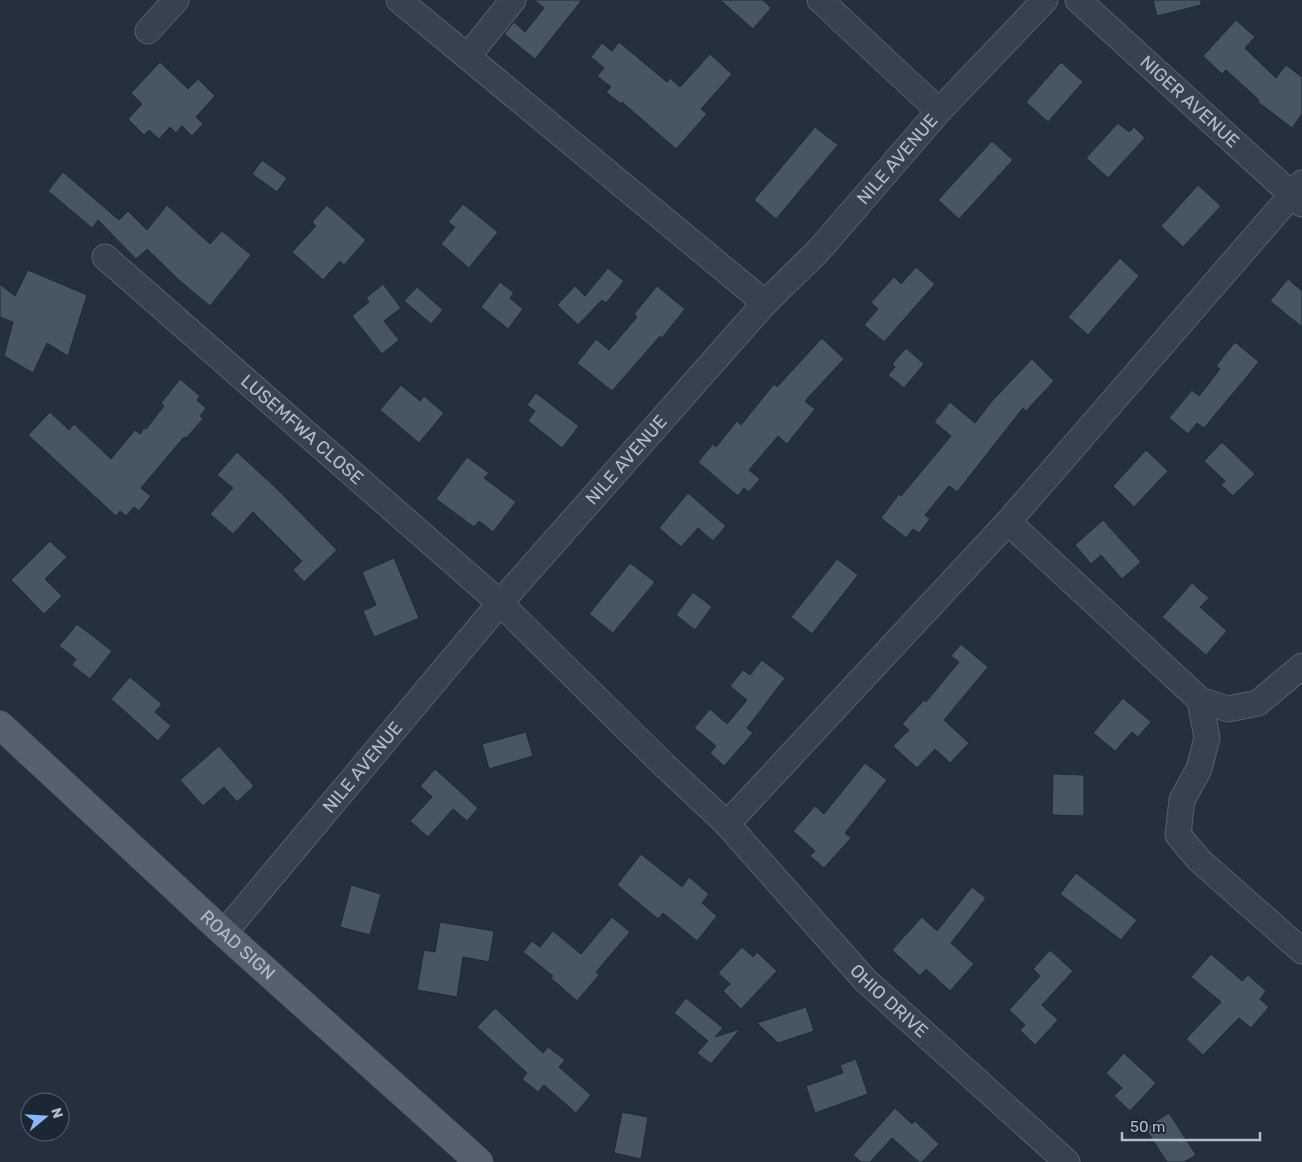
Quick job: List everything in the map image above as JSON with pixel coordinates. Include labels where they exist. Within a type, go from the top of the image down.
[{"type":"main road","name":"ROAD SIGN","points":[[0,725],[224,934],[479,1162]]},
{"type":"street","points":[[148,31],[176,0]]},
{"type":"street","points":[[399,0],[765,303]]},
{"type":"street","points":[[468,56],[513,0]]},
{"type":"street","points":[[820,0],[938,111]]},
{"type":"street","name":"NILE AVENUE","points":[[224,934],[500,603],[765,303],[819,250],[938,111],[1045,0]]},
{"type":"street","name":"NIGER AVENUE","points":[[1078,0],[1298,194]]},
{"type":"street","points":[[727,824],[1008,522],[1298,194]]},
{"type":"street","name":"LUSEMFWA CLOSE","points":[[105,257],[500,603],[663,764],[727,824]]},
{"type":"street","points":[[1008,522],[1200,700],[1228,709],[1258,703],[1302,666]]},
{"type":"street","points":[[1200,700],[1207,738],[1199,769],[1182,800],[1178,835],[1199,860],[1302,952]]},
{"type":"street","name":"OHIO DRIVE","points":[[727,824],[865,980],[1067,1162]]},
{"type":"building","points":[[534,0],[582,0],[535,59],[504,34],[514,22],[525,32],[544,8]]},
{"type":"building","points":[[720,0],[763,0],[771,8],[753,29]]},
{"type":"building","points":[[1153,0],[1201,0],[1201,5],[1157,16]]},
{"type":"building","points":[[1236,20],[1255,37],[1245,48],[1276,78],[1286,65],[1302,77],[1302,114],[1292,128],[1258,102],[1259,100],[1226,70],[1222,74],[1203,56]]},
{"type":"building","points":[[619,42],[667,82],[670,78],[680,87],[710,54],[732,74],[701,109],[707,114],[676,149],[622,102],[621,104],[606,92],[611,87],[597,76],[604,68],[591,57],[602,43],[612,51]]},
{"type":"building","points":[[160,62],[188,89],[198,79],[215,96],[196,117],[203,124],[192,136],[182,126],[176,133],[170,127],[159,139],[149,130],[144,135],[128,119],[142,104],[131,93]]},
{"type":"building","points":[[1061,62],[1083,82],[1048,122],[1026,102]]},
{"type":"building","points":[[1118,123],[1129,132],[1134,127],[1145,138],[1108,178],[1086,158]]},
{"type":"building","points":[[815,127],[838,145],[776,219],[754,200]]},
{"type":"building","points":[[992,141],[1013,160],[959,219],[938,200]]},
{"type":"building","points":[[262,160],[287,178],[277,192],[252,174]]},
{"type":"building","points":[[63,172],[119,220],[128,211],[147,230],[167,205],[210,244],[222,231],[251,255],[210,306],[180,281],[147,249],[136,259],[98,220],[92,228],[48,191]]},
{"type":"building","points":[[1198,185],[1221,206],[1183,247],[1161,226]]},
{"type":"building","points":[[463,204],[498,232],[469,268],[441,244],[455,227],[448,222]]},
{"type":"building","points":[[327,205],[366,240],[344,265],[340,261],[323,280],[292,252],[316,226],[312,222]]},
{"type":"building","points":[[1120,258],[1139,276],[1088,335],[1068,317]]},
{"type":"building","points":[[916,267],[935,284],[884,342],[864,325],[878,309],[871,302],[894,277],[901,284]]},
{"type":"building","points":[[608,268],[624,281],[606,303],[602,300],[578,325],[557,305],[575,286],[585,296]]},
{"type":"building","points":[[28,270],[87,295],[68,356],[47,343],[33,373],[4,356],[13,322],[0,317],[0,284],[15,296]]},
{"type":"building","points":[[1288,279],[1302,291],[1302,327],[1270,301]]},
{"type":"building","points":[[500,282],[514,293],[510,298],[523,309],[508,329],[481,307]]},
{"type":"building","points":[[383,284],[401,308],[384,321],[399,340],[382,354],[352,316],[369,302],[366,298]]},
{"type":"building","points":[[657,286],[685,309],[662,338],[660,336],[612,391],[577,363],[596,339],[609,350],[637,317],[634,314]]},
{"type":"building","points":[[417,287],[443,310],[431,324],[404,301]]},
{"type":"building","points":[[822,338],[844,359],[805,401],[815,409],[787,444],[778,436],[749,470],[760,479],[749,492],[744,488],[738,496],[698,462],[713,444],[716,447],[737,421],[741,425],[774,384],[777,387]]},
{"type":"building","points":[[1235,342],[1259,362],[1204,428],[1197,423],[1188,434],[1169,418],[1192,390],[1199,396],[1220,369],[1216,366]]},
{"type":"building","points":[[906,348],[924,364],[904,388],[888,375],[895,367],[892,364]]},
{"type":"building","points":[[1032,359],[1054,381],[1026,411],[1023,408],[957,492],[949,486],[925,515],[930,519],[919,533],[913,529],[906,538],[881,518],[899,494],[901,496],[951,436],[934,422],[950,402],[975,423],[992,401]]},
{"type":"building","points":[[180,379],[200,396],[197,400],[206,408],[200,416],[203,419],[186,438],[184,437],[141,488],[151,496],[139,511],[134,507],[126,516],[120,511],[116,516],[28,435],[50,412],[69,430],[74,424],[111,459],[135,430],[140,434],[144,428],[146,429],[164,406],[161,403]]},
{"type":"building","points":[[401,385],[420,401],[424,396],[444,413],[419,443],[380,410]]},
{"type":"building","points":[[536,393],[579,426],[562,448],[528,421],[535,411],[527,405]]},
{"type":"building","points":[[1222,442],[1255,474],[1233,496],[1221,485],[1225,481],[1204,461]]},
{"type":"building","points":[[1146,450],[1168,471],[1134,507],[1113,486]]},
{"type":"building","points":[[237,452],[275,487],[337,550],[304,582],[293,570],[302,561],[253,512],[233,534],[210,514],[233,488],[217,475]]},
{"type":"building","points":[[467,457],[489,473],[484,478],[516,502],[493,532],[479,521],[474,527],[436,499]]},
{"type":"building","points":[[688,493],[726,526],[713,541],[698,528],[681,547],[659,528]]},
{"type":"building","points":[[1103,520],[1141,562],[1122,579],[1101,555],[1091,564],[1075,545]]},
{"type":"building","points":[[50,541],[67,557],[45,579],[62,596],[44,614],[11,580]]},
{"type":"building","points":[[394,558],[419,618],[374,637],[363,611],[376,605],[362,572]]},
{"type":"building","points":[[837,559],[858,575],[812,634],[791,617]]},
{"type":"building","points":[[630,563],[655,582],[613,633],[589,614]]},
{"type":"building","points":[[1192,583],[1209,598],[1200,607],[1227,631],[1206,655],[1162,617]]},
{"type":"building","points":[[693,592],[712,607],[695,630],[676,615]]},
{"type":"building","points":[[77,624],[112,651],[90,679],[72,665],[76,659],[59,646]]},
{"type":"building","points":[[961,644],[988,667],[944,720],[969,743],[950,763],[935,749],[917,768],[893,746],[909,730],[902,724],[924,700],[926,702],[959,662],[951,656]]},
{"type":"building","points":[[762,660],[785,678],[747,728],[753,733],[724,766],[710,753],[716,746],[694,728],[710,709],[727,724],[747,700],[730,686],[743,670],[750,675]]},
{"type":"building","points":[[130,677],[162,704],[155,712],[171,726],[158,741],[111,699]]},
{"type":"building","points":[[1123,698],[1151,722],[1138,737],[1132,732],[1115,751],[1093,733]]},
{"type":"building","points":[[526,732],[533,756],[489,769],[482,744]]},
{"type":"building","points":[[219,746],[254,786],[237,802],[224,787],[203,806],[180,780]]},
{"type":"building","points":[[865,763],[887,780],[845,833],[851,838],[824,868],[810,856],[815,851],[793,831],[815,806],[824,814]]},
{"type":"building","points":[[435,769],[478,808],[467,821],[453,809],[428,837],[410,821],[432,797],[420,786]]},
{"type":"building","points":[[1053,774],[1084,775],[1084,816],[1052,815]]},
{"type":"building","points":[[641,854],[682,887],[689,877],[709,894],[702,903],[717,916],[697,941],[663,913],[658,919],[617,885]]},
{"type":"building","points":[[1076,873],[1137,920],[1121,940],[1060,894]]},
{"type":"building","points":[[351,885],[381,894],[370,935],[340,927]]},
{"type":"building","points":[[972,887],[986,898],[951,943],[974,964],[950,991],[926,969],[920,976],[892,950],[922,917],[937,931]]},
{"type":"building","points":[[612,917],[630,932],[596,972],[599,975],[577,1001],[551,978],[553,976],[523,952],[532,941],[540,947],[553,931],[581,954]]},
{"type":"building","points":[[440,922],[494,931],[489,962],[463,957],[457,997],[417,990],[424,950],[435,952]]},
{"type":"building","points":[[742,947],[753,957],[757,952],[777,971],[741,1009],[723,991],[730,984],[718,973]]},
{"type":"building","points":[[1050,950],[1073,971],[1042,1005],[1058,1020],[1035,1045],[1020,1030],[1025,1025],[1009,1010],[1040,976],[1033,969]]},
{"type":"building","points":[[1211,954],[1242,981],[1248,975],[1266,991],[1260,999],[1269,1007],[1251,1028],[1239,1018],[1203,1055],[1186,1039],[1221,1002],[1191,977]]},
{"type":"building","points":[[686,998],[723,1028],[715,1037],[740,1029],[711,1064],[697,1053],[708,1041],[674,1013]]},
{"type":"building","points":[[806,1007],[814,1031],[778,1043],[757,1023]]},
{"type":"building","points":[[495,1008],[543,1053],[548,1047],[565,1060],[559,1067],[591,1095],[576,1113],[544,1085],[538,1092],[522,1079],[527,1073],[477,1027]]},
{"type":"building","points":[[1124,1053],[1156,1083],[1130,1111],[1114,1096],[1122,1088],[1106,1073]]},
{"type":"building","points":[[856,1059],[868,1094],[815,1113],[806,1086],[843,1073],[840,1065]]},
{"type":"building","points":[[895,1108],[912,1124],[915,1121],[939,1144],[922,1162],[919,1162],[892,1138],[870,1162],[861,1162],[853,1155]]},
{"type":"building","points":[[622,1112],[648,1117],[641,1159],[614,1153]]},
{"type":"building","points":[[1169,1113],[1196,1155],[1184,1162],[1167,1162],[1145,1128]]}]
